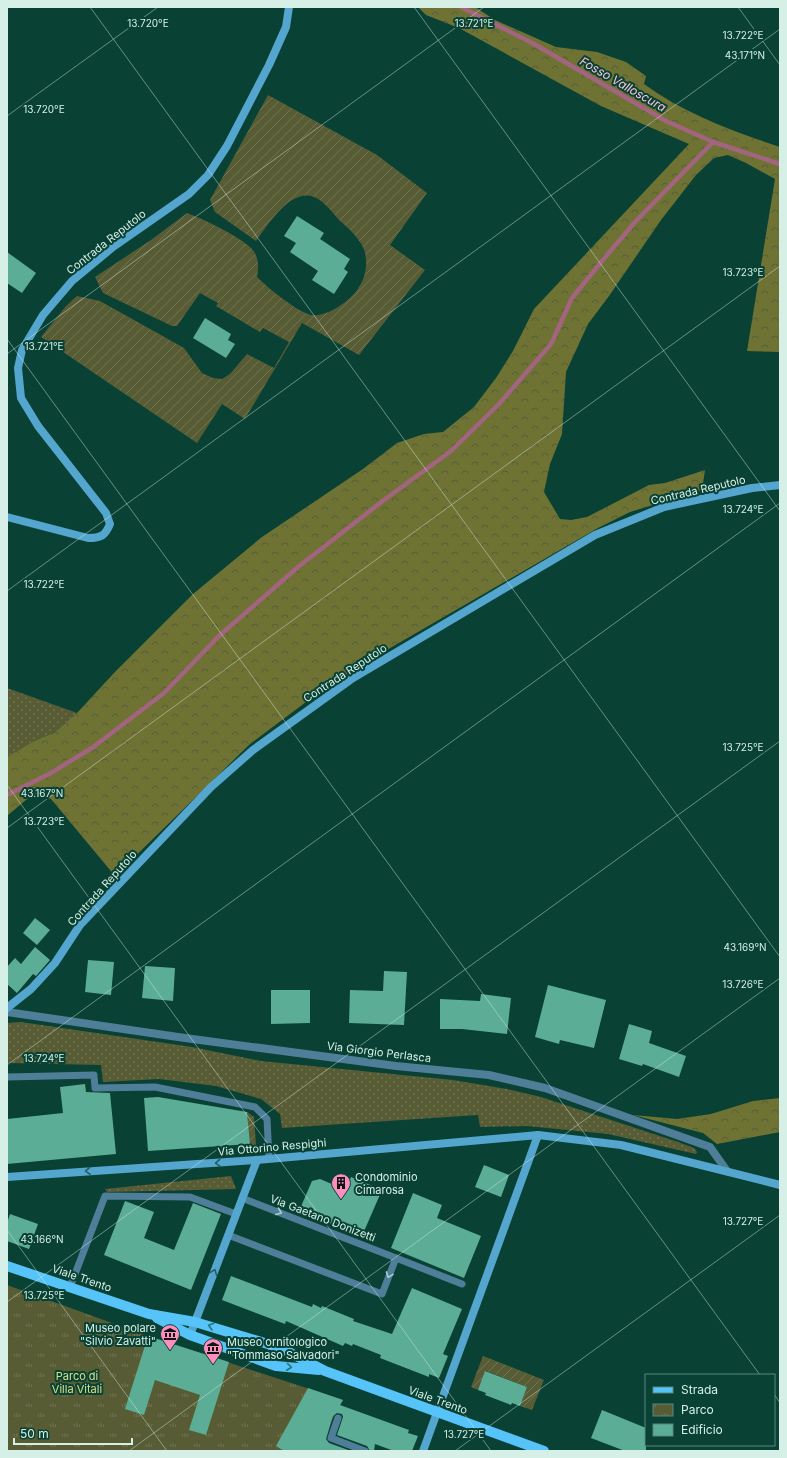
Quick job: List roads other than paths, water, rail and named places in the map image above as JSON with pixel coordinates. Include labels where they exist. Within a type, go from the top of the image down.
[{"type":"main road","name":"Viale Trento","points":[[7,1266],[149,1314],[190,1335],[276,1366],[325,1371]]},
{"type":"main road","name":"Viale Trento","points":[[149,1314],[195,1322],[281,1348],[325,1371],[544,1451]]},
{"type":"street","name":"Contrada Reputolo","points":[[7,517],[88,538],[99,538],[106,533],[110,524],[106,513],[38,426],[21,398],[18,368],[22,350],[43,315],[72,281],[113,247],[189,194],[208,175],[228,146],[269,65],[286,27],[290,7]]},
{"type":"street","name":"Contrada Reputolo","points":[[7,1008],[31,989],[55,963],[80,925],[211,787],[253,750],[353,678],[595,535],[664,507],[752,488],[780,485]]},
{"type":"street","name":"Via Giorgio Perlasca","points":[[7,1012],[185,1038],[396,1066],[489,1075],[544,1088],[710,1147],[727,1171]]},
{"type":"street","name":"Via Ottorino Respighi","points":[[7,1177],[257,1160],[538,1135],[621,1145],[780,1185]]},
{"type":"street","points":[[423,1451],[538,1135]]},
{"type":"street","points":[[190,1335],[257,1160]]},
{"type":"lane","points":[[7,1077],[94,1075],[95,1088],[155,1087],[255,1107],[267,1119],[269,1159]]},
{"type":"lane","points":[[70,1287],[105,1196],[190,1197],[236,1214]]},
{"type":"lane","name":"Via Gaetano Donizetti","points":[[242,1198],[462,1284]]},
{"type":"lane","points":[[228,1236],[382,1294],[396,1258]]},
{"type":"lane","points":[[338,1418],[331,1438],[362,1451]]},
{"type":"waterway","name":"Fosso Valloscura","points":[[461,7],[534,44],[666,121],[713,142],[780,164]]},
{"type":"waterway","points":[[7,795],[49,774],[92,748],[164,693],[219,636],[298,567],[384,500],[451,451],[499,404],[551,344],[572,298],[635,222],[713,142]]},
{"type":"place","name":"Condominio Cimarosa","points":[[341,1200]]},
{"type":"place","name":"Museo polare \"Silvio Zavatti\"","points":[[170,1351]]},
{"type":"place","name":"Museo ornitologico \"Tommaso Salvadori\"","points":[[213,1365]]},
{"type":"park label","name":"Parco di Villa Vitali","points":[[77,1382]]}]
